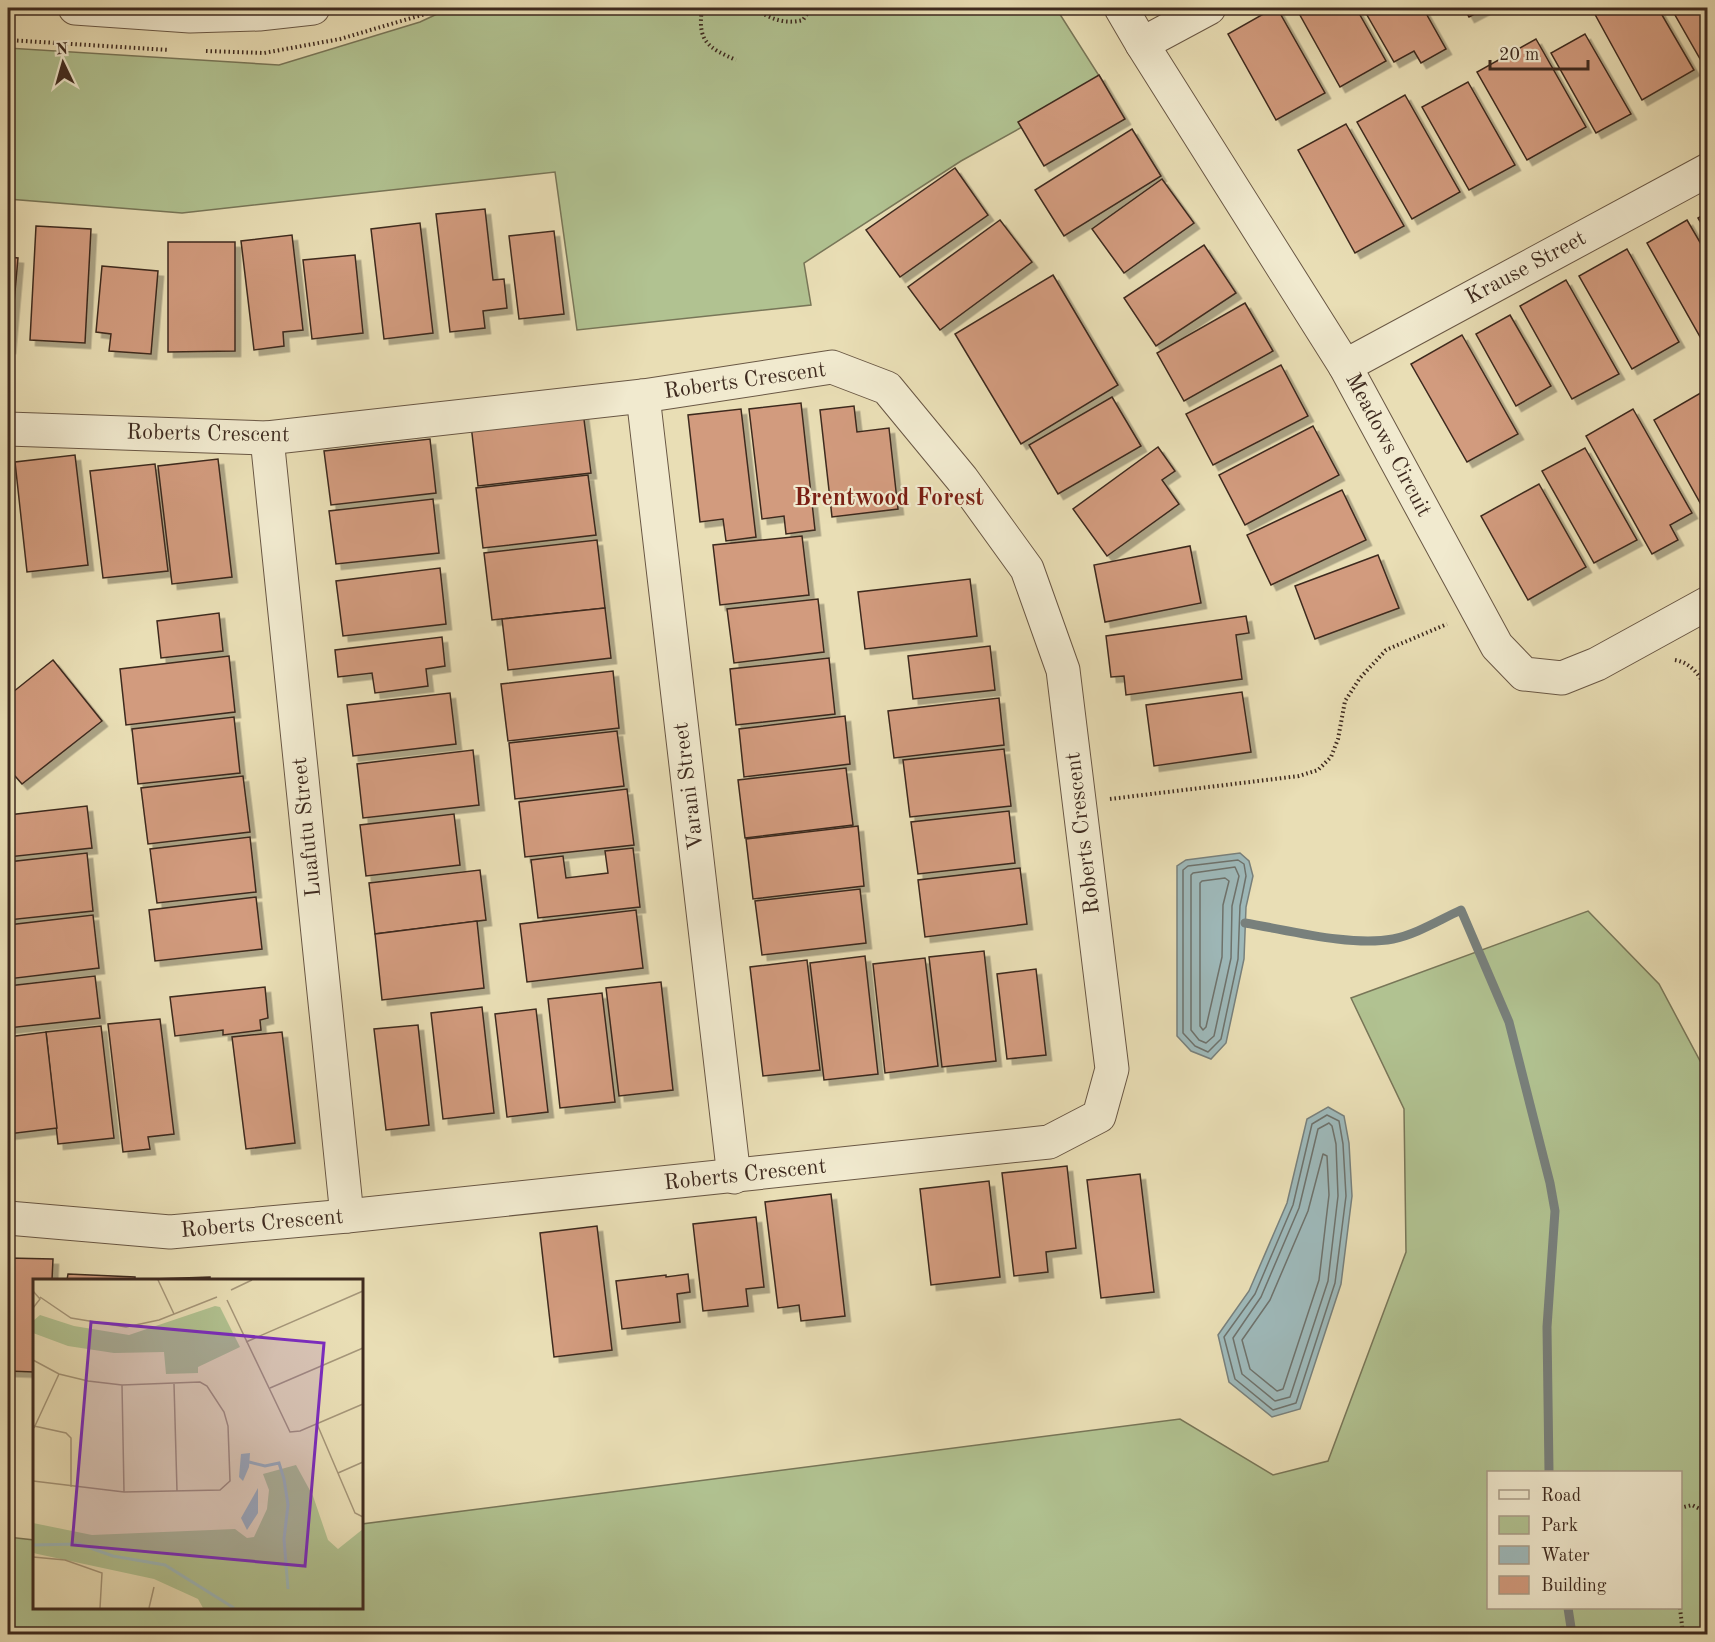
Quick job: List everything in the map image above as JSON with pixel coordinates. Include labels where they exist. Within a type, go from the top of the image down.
[{"type":"street","points":[[75,8],[190,16],[259,14],[313,8]]},
{"type":"street","name":"Meadows Circuit","points":[[1121,8],[1345,366],[1497,646],[1524,674],[1562,678],[1597,664],[1707,603]]},
{"type":"street","points":[[1142,44],[1209,8]]},
{"type":"street","name":"Krause Street","points":[[1345,366],[1707,170]]},
{"type":"street","name":"Roberts Crescent","points":[[8,429],[267,438],[643,396],[832,367],[887,388],[962,479],[1027,569],[1063,669],[1112,1069],[1098,1116],[1049,1142],[734,1177],[170,1232],[8,1218]]},
{"type":"street","name":"Varani Street","points":[[643,396],[734,1177]]},
{"type":"street","name":"Luafutu Street","points":[[267,438],[347,1216]]},
{"type":"path","points":[[705,8],[702,9],[699,27],[712,49],[736,60]]},
{"type":"path","points":[[753,8],[772,19],[791,23],[803,20],[810,8]]},
{"type":"path","points":[[1080,802],[1299,776],[1318,770],[1331,757],[1338,739],[1345,701],[1360,678],[1386,651],[1478,610]]},
{"type":"path","points":[[1682,1508],[1692,1505],[1707,1513]]},
{"type":"path","points":[[1680,1609],[1683,1635]]},
{"type":"green space","points":[[450,8],[1056,8],[1103,82],[961,161],[804,263],[811,305],[577,330],[555,172],[182,213],[8,199],[8,48],[279,65],[420,22]]},
{"type":"green space","points":[[1588,911],[1659,984],[1707,1074],[1707,1634],[8,1634],[8,1537],[33,1540],[33,1609],[363,1609],[363,1524],[1180,1419],[1273,1475],[1328,1461],[1406,1252],[1404,1109],[1351,998]]},
{"type":"water","points":[[1240,853],[1249,861],[1253,876],[1246,907],[1244,959],[1226,1043],[1211,1059],[1191,1051],[1177,1036],[1177,866],[1186,860]]},
{"type":"water","points":[[1328,1107],[1344,1116],[1349,1143],[1352,1196],[1341,1284],[1300,1409],[1272,1417],[1229,1382],[1218,1335],[1249,1291],[1287,1203],[1307,1119]]},
{"type":"building","points":[[1277,8],[1325,93],[1276,120],[1228,34]]},
{"type":"building","points":[[1296,8],[1356,8],[1386,61],[1340,87]]},
{"type":"building","points":[[1363,8],[1423,8],[1446,49],[1421,63],[1414,51],[1394,62]]},
{"type":"building","points":[[1464,8],[1486,8],[1469,17]]},
{"type":"building","points":[[1658,8],[1694,70],[1642,100],[1592,9]]},
{"type":"building","points":[[1671,8],[1708,8],[1708,62],[1703,64]]},
{"type":"building","points":[[1585,34],[1631,114],[1596,133],[1551,53]]},
{"type":"building","points":[[1536,39],[1586,127],[1527,160],[1477,72]]},
{"type":"building","points":[[1099,75],[1125,119],[1044,166],[1018,122]]},
{"type":"building","points":[[1468,82],[1515,165],[1469,190],[1422,107]]},
{"type":"building","points":[[1405,95],[1460,192],[1412,219],[1357,122]]},
{"type":"building","points":[[1346,124],[1404,226],[1355,253],[1298,150]]},
{"type":"building","points":[[1132,129],[1161,176],[1064,236],[1035,190]]},
{"type":"building","points":[[955,168],[988,215],[900,277],[866,230]]},
{"type":"building","points":[[1162,179],[1194,223],[1124,273],[1092,229]]},
{"type":"building","points":[[485,209],[493,280],[504,279],[507,308],[483,311],[485,328],[450,332],[436,214]]},
{"type":"building","points":[[1708,212],[1708,235],[1698,218]]},
{"type":"building","points":[[1000,220],[1032,262],[940,330],[908,287]]},
{"type":"building","points":[[1687,220],[1708,256],[1708,340],[1703,342],[1647,243]]},
{"type":"building","points":[[420,223],[433,333],[384,339],[371,229]]},
{"type":"building","points":[[36,226],[91,229],[85,343],[30,340]]},
{"type":"building","points":[[554,231],[564,314],[519,319],[509,236]]},
{"type":"building","points":[[292,235],[303,330],[283,332],[284,346],[254,350],[241,241]]},
{"type":"building","points":[[168,242],[235,242],[235,351],[168,352]]},
{"type":"building","points":[[1204,245],[1236,293],[1156,346],[1124,298]]},
{"type":"building","points":[[1627,249],[1679,342],[1632,369],[1579,276]]},
{"type":"building","points":[[355,255],[363,333],[312,339],[303,260]]},
{"type":"building","points":[[8,257],[18,258],[10,348],[8,348]]},
{"type":"building","points":[[102,266],[158,271],[151,354],[109,351],[111,334],[96,332]]},
{"type":"building","points":[[1053,275],[1118,385],[1021,444],[955,334]]},
{"type":"building","points":[[1566,280],[1619,374],[1572,399],[1520,306]]},
{"type":"building","points":[[1245,303],[1273,351],[1184,401],[1157,353]]},
{"type":"building","points":[[1510,315],[1551,386],[1516,406],[1476,334]]},
{"type":"building","points":[[1462,335],[1518,434],[1467,462],[1411,364]]},
{"type":"building","points":[[1281,365],[1308,416],[1213,465],[1186,414]]},
{"type":"building","points":[[1704,391],[1708,397],[1708,506],[1703,508],[1654,420]]},
{"type":"building","points":[[1112,397],[1141,446],[1058,494],[1029,445]]},
{"type":"building","points":[[801,403],[815,530],[786,534],[784,516],[762,519],[749,409]]},
{"type":"building","points":[[854,406],[857,432],[889,428],[898,509],[832,517],[820,410]]},
{"type":"building","points":[[741,409],[756,537],[726,541],[723,519],[700,522],[688,415]]},
{"type":"building","points":[[1633,409],[1692,513],[1670,525],[1678,540],[1652,554],[1586,436]]},
{"type":"building","points":[[583,412],[591,473],[478,486],[471,425]]},
{"type":"building","points":[[1313,426],[1339,475],[1245,525],[1219,475]]},
{"type":"building","points":[[430,439],[436,493],[331,505],[324,451]]},
{"type":"building","points":[[1158,447],[1175,471],[1162,480],[1179,504],[1107,556],[1073,509]]},
{"type":"building","points":[[1585,448],[1637,540],[1594,563],[1542,471]]},
{"type":"building","points":[[75,455],[88,565],[27,572],[15,462]]},
{"type":"building","points":[[218,459],[232,577],[172,584],[158,466]]},
{"type":"building","points":[[155,464],[168,571],[103,578],[90,471]]},
{"type":"building","points":[[588,475],[596,535],[483,548],[476,488]]},
{"type":"building","points":[[1539,484],[1586,567],[1528,600],[1481,516]]},
{"type":"building","points":[[1342,490],[1366,540],[1271,585],[1247,535]]},
{"type":"building","points":[[433,499],[439,553],[336,564],[329,511]]},
{"type":"building","points":[[802,536],[809,595],[720,605],[713,545]]},
{"type":"building","points":[[597,540],[605,608],[492,620],[484,553]]},
{"type":"building","points":[[1190,546],[1201,603],[1105,622],[1094,565]]},
{"type":"building","points":[[1378,555],[1399,608],[1315,639],[1295,586]]},
{"type":"building","points":[[440,568],[446,624],[343,636],[336,581]]},
{"type":"building","points":[[970,579],[977,636],[865,649],[858,592]]},
{"type":"building","points":[[818,599],[824,652],[734,663],[727,609]]},
{"type":"building","points":[[605,608],[611,658],[508,670],[502,619]]},
{"type":"building","points":[[219,613],[223,651],[161,658],[157,621]]},
{"type":"building","points":[[1246,616],[1249,633],[1236,635],[1242,679],[1126,695],[1124,676],[1111,677],[1106,636]]},
{"type":"building","points":[[442,637],[445,666],[426,669],[428,686],[375,693],[372,673],[338,677],[335,650]]},
{"type":"building","points":[[990,646],[995,690],[913,699],[908,656]]},
{"type":"building","points":[[229,656],[235,712],[126,725],[120,669]]},
{"type":"building","points":[[829,658],[835,714],[736,725],[730,669]]},
{"type":"building","points":[[53,660],[102,721],[22,784],[8,768],[8,696]]},
{"type":"building","points":[[613,671],[619,728],[508,741],[501,684]]},
{"type":"building","points":[[1242,692],[1251,752],[1154,766],[1146,705]]},
{"type":"building","points":[[450,693],[456,744],[353,756],[347,705]]},
{"type":"building","points":[[999,698],[1004,745],[894,758],[888,711]]},
{"type":"building","points":[[845,716],[850,764],[744,777],[739,729]]},
{"type":"building","points":[[234,717],[240,773],[138,784],[132,729]]},
{"type":"building","points":[[617,731],[624,786],[515,799],[509,743]]},
{"type":"building","points":[[1004,749],[1011,806],[910,817],[903,760]]},
{"type":"building","points":[[473,750],[479,805],[363,818],[357,764]]},
{"type":"building","points":[[846,768],[853,825],[745,838],[738,780]]},
{"type":"building","points":[[243,776],[250,832],[148,844],[141,788]]},
{"type":"building","points":[[627,789],[634,845],[525,857],[519,802]]},
{"type":"building","points":[[87,806],[92,848],[8,857],[8,815]]},
{"type":"building","points":[[1009,811],[1015,863],[918,874],[911,822]]},
{"type":"building","points":[[454,814],[460,865],[366,876],[360,825]]},
{"type":"building","points":[[858,826],[864,886],[753,899],[746,839]]},
{"type":"building","points":[[250,837],[256,892],[157,903],[150,849]]},
{"type":"building","points":[[633,848],[640,907],[538,918],[531,860],[563,856],[566,878],[608,873],[605,851]]},
{"type":"building","points":[[87,853],[93,911],[8,920],[8,862]]},
{"type":"building","points":[[1020,868],[1027,924],[925,937],[918,880]]},
{"type":"building","points":[[480,870],[486,920],[375,934],[369,883]]},
{"type":"building","points":[[860,889],[866,943],[762,955],[755,901]]},
{"type":"building","points":[[256,897],[262,949],[155,961],[149,910]]},
{"type":"building","points":[[636,910],[643,968],[527,982],[520,924]]},
{"type":"building","points":[[93,915],[99,968],[8,979],[8,925]]},
{"type":"building","points":[[477,921],[484,988],[382,1000],[375,934]]},
{"type":"building","points":[[984,951],[996,1061],[942,1067],[929,957]]},
{"type":"building","points":[[865,956],[878,1074],[824,1080],[810,963]]},
{"type":"building","points":[[925,958],[938,1066],[885,1073],[873,964]]},
{"type":"building","points":[[807,960],[820,1070],[763,1076],[750,967]]},
{"type":"building","points":[[1036,969],[1046,1055],[1007,1059],[997,974]]},
{"type":"building","points":[[95,976],[100,1018],[8,1028],[8,986]]},
{"type":"building","points":[[661,982],[673,1090],[619,1096],[606,988]]},
{"type":"building","points":[[265,987],[268,1018],[260,1020],[261,1030],[223,1035],[223,1030],[175,1036],[170,997]]},
{"type":"building","points":[[602,993],[615,1102],[560,1108],[548,999]]},
{"type":"building","points":[[482,1007],[494,1113],[443,1119],[431,1013]]},
{"type":"building","points":[[536,1009],[548,1112],[507,1117],[495,1014]]},
{"type":"building","points":[[160,1019],[174,1134],[148,1137],[150,1149],[123,1152],[108,1024]]},
{"type":"building","points":[[418,1025],[429,1125],[386,1130],[374,1029]]},
{"type":"building","points":[[101,1026],[114,1138],[58,1144],[46,1032]]},
{"type":"building","points":[[46,1032],[57,1128],[8,1134],[8,1037]]},
{"type":"building","points":[[282,1032],[295,1143],[246,1149],[232,1037]]},
{"type":"building","points":[[1067,1166],[1076,1248],[1046,1252],[1048,1272],[1014,1276],[1002,1173]]},
{"type":"building","points":[[1140,1174],[1154,1292],[1101,1298],[1087,1180]]},
{"type":"building","points":[[989,1181],[1000,1277],[931,1285],[920,1189]]},
{"type":"building","points":[[831,1194],[845,1316],[801,1321],[799,1305],[778,1308],[765,1202]]},
{"type":"building","points":[[756,1217],[764,1287],[746,1289],[748,1306],[703,1311],[693,1224]]},
{"type":"building","points":[[597,1226],[612,1350],[554,1357],[540,1233]]},
{"type":"building","points":[[8,1258],[53,1259],[52,1279],[33,1279],[33,1372],[8,1371]]},
{"type":"building","points":[[68,1274],[135,1277],[135,1279],[67,1279]]},
{"type":"building","points":[[688,1274],[690,1292],[677,1294],[680,1322],[622,1329],[616,1281]]},
{"type":"building","points":[[210,1277],[210,1279],[153,1279]]},
{"type":"waterway","points":[[1245,923],[1319,937],[1376,941],[1411,934],[1461,910],[1509,1022],[1555,1211],[1547,1327],[1549,1471]]},
{"type":"waterway","points":[[1568,1609],[1572,1634]]},
{"type":"waterway","points":[[8,1633],[54,1632],[60,1634]]},
{"type":"district","name":"Brentwood Forest","points":[[889,499]]}]
